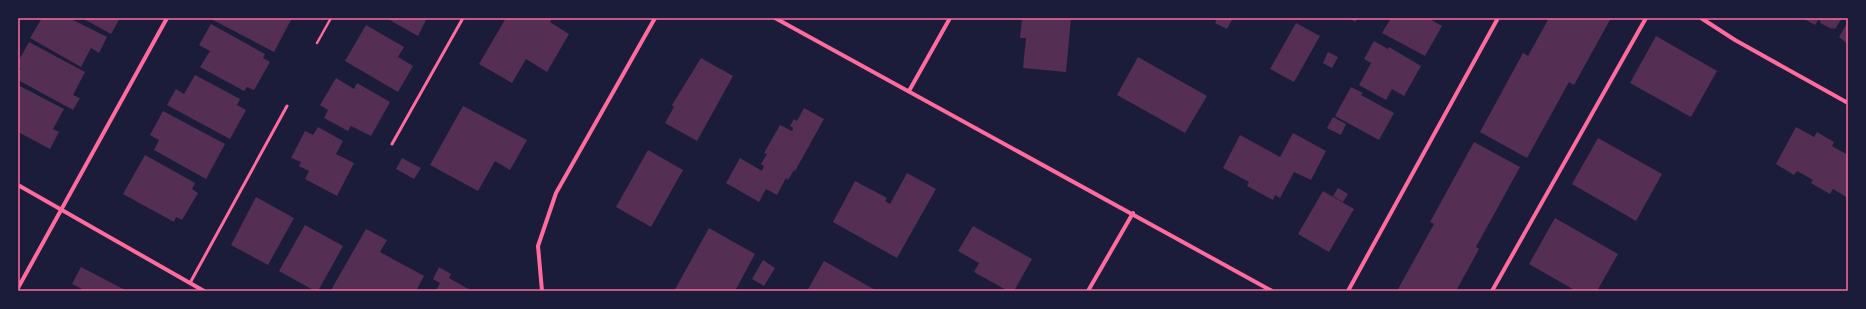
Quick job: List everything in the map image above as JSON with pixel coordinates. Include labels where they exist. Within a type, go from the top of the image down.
[{"type":"street","points":[[18,288],[167,18]]},
{"type":"street","points":[[542,291],[538,246],[556,193],[654,18]]},
{"type":"street","points":[[775,18],[1133,213],[1272,291]]},
{"type":"street","points":[[909,91],[950,18]]},
{"type":"street","points":[[1348,291],[1498,18]]},
{"type":"street","points":[[1492,291],[1646,18]]},
{"type":"street","points":[[1701,18],[1735,40],[1848,102]]},
{"type":"street","points":[[18,185],[204,291]]},
{"type":"street","points":[[1088,291],[1133,213]]},
{"type":"lane","points":[[392,144],[463,18]]},
{"type":"lane","points":[[190,283],[287,106]]},
{"type":"path","points":[[317,43],[331,18]]},
{"type":"building","points":[[42,18],[69,18],[107,37],[99,53],[91,48],[81,67],[30,38]]},
{"type":"building","points":[[82,18],[115,18],[119,20],[111,34]]},
{"type":"building","points":[[214,18],[292,18],[274,52],[213,20]]},
{"type":"building","points":[[386,18],[427,18],[418,36]]},
{"type":"building","points":[[506,18],[552,18],[550,22],[569,34],[547,72],[526,59],[512,83],[479,64]]},
{"type":"building","points":[[1022,18],[1071,18],[1066,72],[1023,68],[1026,38],[1020,38]]},
{"type":"building","points":[[1217,18],[1233,18],[1227,29],[1215,23]]},
{"type":"building","points":[[1349,18],[1358,18],[1355,22]]},
{"type":"building","points":[[1391,18],[1428,18],[1442,26],[1425,56],[1382,33]]},
{"type":"building","points":[[1549,18],[1611,18],[1574,85],[1569,82],[1527,158],[1480,132],[1523,53],[1528,56]]},
{"type":"building","points":[[1802,18],[1842,18],[1835,29],[1832,29],[1820,23],[1821,21],[1818,20],[1815,25]]},
{"type":"building","points":[[1848,22],[1848,44],[1839,37]]},
{"type":"building","points":[[1296,23],[1320,36],[1294,82],[1270,69]]},
{"type":"building","points":[[211,24],[265,54],[263,58],[270,62],[254,90],[247,87],[244,91],[200,67],[210,51],[199,45]]},
{"type":"building","points":[[366,25],[404,47],[398,57],[413,66],[398,92],[345,61]]},
{"type":"building","points":[[1656,36],[1717,71],[1691,117],[1630,83]]},
{"type":"building","points":[[1374,41],[1388,49],[1389,47],[1421,66],[1404,96],[1392,89],[1386,100],[1359,85],[1371,63],[1364,59]]},
{"type":"building","points":[[29,42],[85,72],[73,95],[80,98],[73,110],[18,80],[18,73],[21,68],[18,67],[18,62]]},
{"type":"building","points":[[1328,52],[1338,57],[1332,68],[1323,63]]},
{"type":"building","points":[[1138,57],[1207,96],[1185,133],[1117,95]]},
{"type":"building","points":[[701,58],[733,76],[697,141],[665,123],[674,107],[672,105]]},
{"type":"building","points":[[195,75],[240,99],[237,105],[246,110],[230,139],[167,105],[176,89],[184,94]]},
{"type":"building","points":[[336,78],[354,89],[357,83],[390,102],[371,136],[351,126],[348,131],[324,118],[328,110],[320,105]]},
{"type":"building","points":[[18,85],[64,109],[53,129],[59,132],[50,149],[18,132]]},
{"type":"building","points":[[1351,87],[1363,93],[1361,95],[1394,113],[1379,140],[1335,116]]},
{"type":"building","points":[[463,106],[527,140],[510,170],[495,161],[478,191],[430,165]]},
{"type":"building","points":[[804,108],[824,119],[795,171],[794,170],[788,180],[786,178],[777,195],[766,189],[759,202],[726,183],[740,158],[762,171],[764,166],[761,164],[767,154],[764,153],[780,125],[792,131],[793,128],[790,126],[794,119],[797,121]]},
{"type":"building","points":[[163,111],[225,144],[206,179],[154,150],[159,140],[150,135]]},
{"type":"building","points":[[1333,117],[1346,124],[1341,135],[1327,128]]},
{"type":"building","points":[[318,127],[343,141],[336,154],[354,163],[337,196],[305,179],[309,171],[299,166],[301,162],[291,158],[305,131],[313,135]]},
{"type":"building","points":[[1796,127],[1814,137],[1817,132],[1834,142],[1832,146],[1848,155],[1848,198],[1833,189],[1830,194],[1811,183],[1813,180],[1797,171],[1794,175],[1776,164]]},
{"type":"building","points":[[1293,133],[1326,151],[1311,180],[1294,172],[1280,198],[1275,195],[1273,200],[1247,186],[1249,182],[1223,168],[1240,135],[1280,157]]},
{"type":"building","points":[[1598,138],[1662,174],[1636,221],[1572,184]]},
{"type":"building","points":[[1474,142],[1520,167],[1476,247],[1479,249],[1456,291],[1397,291],[1434,224],[1430,222]]},
{"type":"building","points":[[648,150],[683,170],[651,227],[616,207]]},
{"type":"building","points":[[145,155],[195,183],[192,189],[198,193],[182,220],[176,217],[174,222],[123,194]]},
{"type":"building","points":[[402,158],[421,168],[414,179],[396,169]]},
{"type":"building","points":[[907,173],[936,189],[897,258],[833,222],[855,181],[887,198],[885,201],[890,204]]},
{"type":"building","points":[[1338,188],[1348,194],[1343,202],[1333,196]]},
{"type":"building","points":[[1323,191],[1354,209],[1329,252],[1298,234]]},
{"type":"building","points":[[256,197],[294,218],[268,265],[231,245]]},
{"type":"building","points":[[1555,218],[1618,254],[1597,291],[1576,291],[1529,264]]},
{"type":"building","points":[[305,225],[343,246],[318,291],[315,291],[279,271]]},
{"type":"building","points":[[973,226],[1032,259],[1014,291],[1008,291],[974,272],[979,263],[958,251]]},
{"type":"building","points":[[709,228],[755,254],[735,291],[674,291]]},
{"type":"building","points":[[366,229],[387,240],[380,252],[424,276],[416,291],[331,290]]},
{"type":"building","points":[[763,260],[775,268],[764,286],[752,279]]},
{"type":"building","points":[[824,261],[877,291],[807,291]]},
{"type":"building","points":[[81,267],[127,291],[82,291],[82,289],[72,284]]},
{"type":"building","points":[[439,267],[451,274],[449,278],[472,291],[436,291],[440,283],[433,279]]}]
